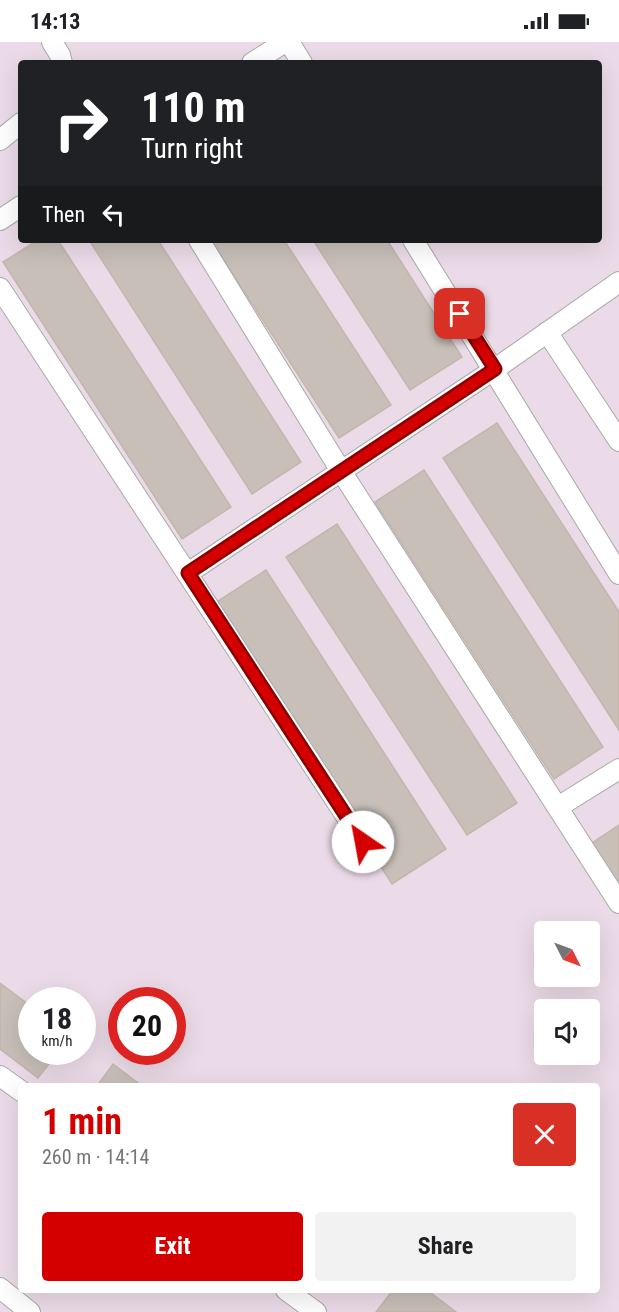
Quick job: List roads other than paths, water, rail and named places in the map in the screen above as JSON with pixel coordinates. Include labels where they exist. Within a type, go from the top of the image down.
[{"type":"lane","points":[[52,42],[61,60]]},
{"type":"lane","points":[[257,60],[287,42],[300,60]]},
{"type":"lane","points":[[0,140],[18,125]]},
{"type":"lane","points":[[0,220],[18,208]]},
{"type":"lane","points":[[201,243],[341,471],[619,903]]},
{"type":"lane","points":[[415,243],[495,369],[619,574]]},
{"type":"lane","points":[[188,573],[495,369],[619,282]]},
{"type":"lane","points":[[0,288],[363,842]]},
{"type":"lane","points":[[547,332],[619,441]]},
{"type":"lane","points":[[558,807],[619,769]]},
{"type":"lane","points":[[0,1076],[18,1089]]},
{"type":"lane","points":[[0,1288],[30,1312]]},
{"type":"lane","points":[[290,1293],[316,1312]]}]
